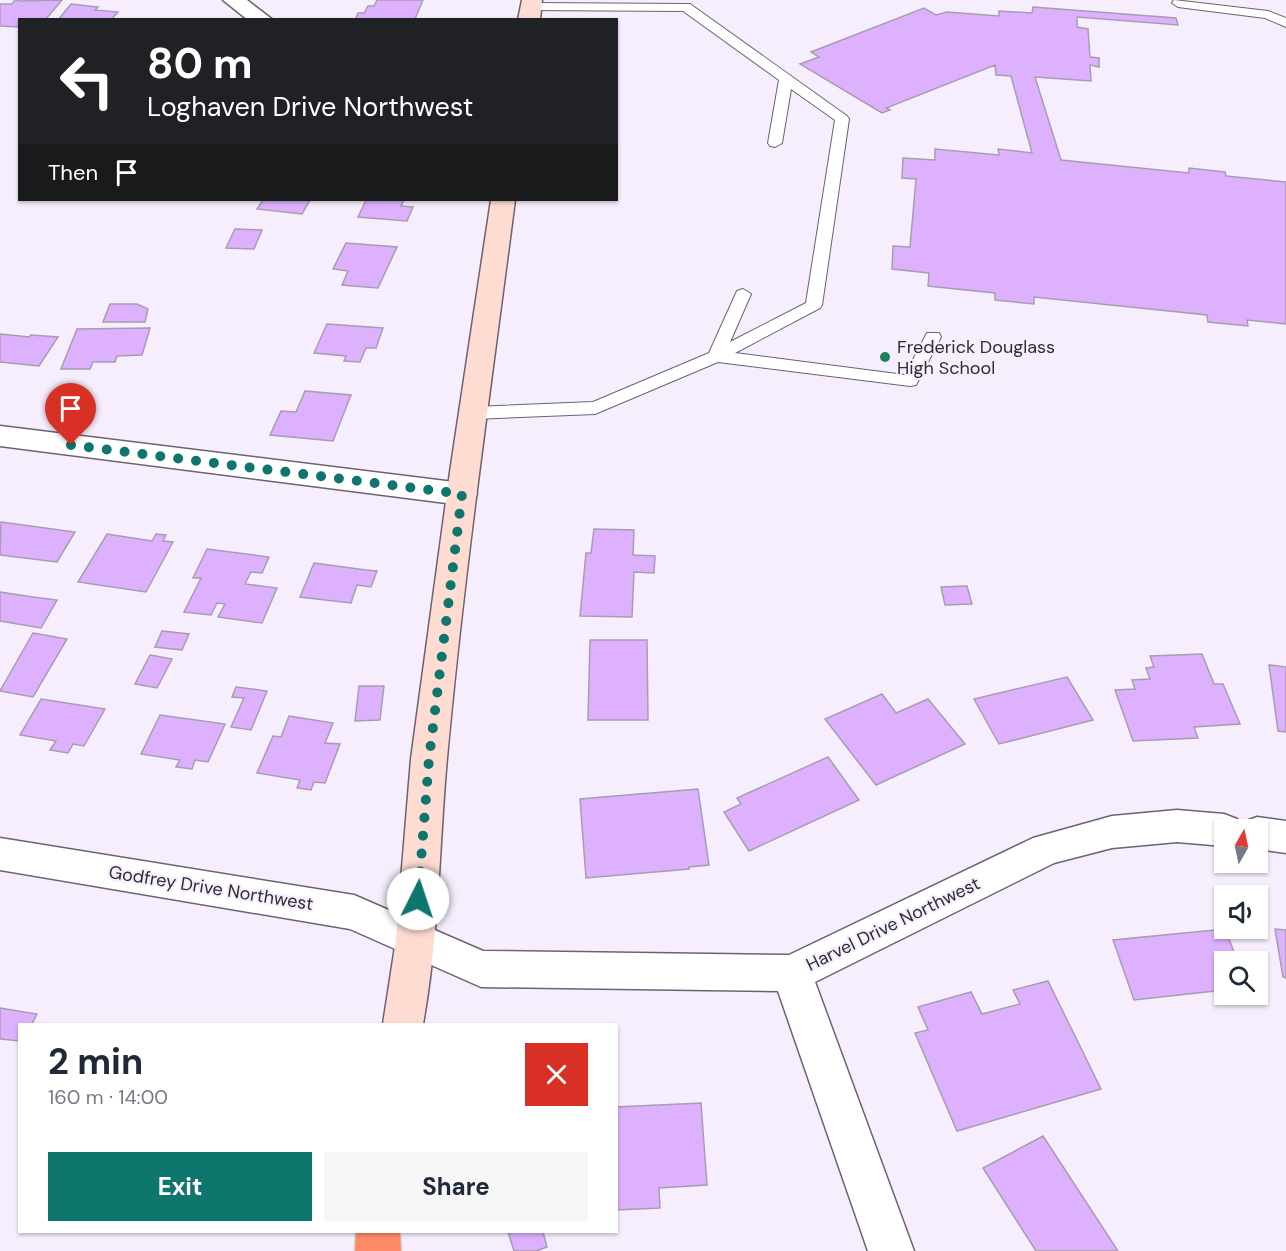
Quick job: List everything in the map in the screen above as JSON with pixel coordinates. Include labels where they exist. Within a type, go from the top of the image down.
[{"type":"highway","points":[[378,1233],[378,1251]]},
{"type":"main road","points":[[403,1023],[416,940],[429,759],[462,494],[503,201]]},
{"type":"main road","points":[[369,1251],[372,1233]]},
{"type":"street","points":[[234,0],[260,18]]},
{"type":"street","points":[[0,436],[462,494]]},
{"type":"street","name":"Harvel Drive Northwest","points":[[416,940],[481,969],[792,973],[1046,849],[1112,832],[1177,826],[1214,829]]},
{"type":"street","points":[[1268,835],[1286,837]]},
{"type":"street","name":"Godfrey Drive Northwest","points":[[0,854],[333,907],[354,912],[416,940]]},
{"type":"street","points":[[792,973],[891,1251]]},
{"type":"lane","points":[[1178,3],[1215,4],[1268,15],[1286,22]]},
{"type":"lane","points":[[473,413],[595,408],[716,356],[814,305],[842,119],[786,80],[690,4],[531,9]]},
{"type":"lane","points":[[775,143],[786,80]]},
{"type":"lane","points":[[716,356],[743,294]]},
{"type":"lane","points":[[716,356],[910,381],[933,337]]},
{"type":"building","points":[[15,0],[62,0],[47,18],[18,18],[18,27],[0,26],[0,4],[12,4]]},
{"type":"building","points":[[377,0],[423,0],[415,18],[356,18],[358,13],[364,13],[368,6],[374,6]]},
{"type":"building","points":[[71,4],[98,7],[95,10],[118,12],[113,18],[60,18]]},
{"type":"building","points":[[1033,7],[1176,18],[1178,25],[1077,17],[1077,27],[1088,29],[1090,57],[1099,58],[1099,67],[1090,65],[1091,81],[1035,77],[1061,160],[1189,173],[1189,168],[1225,172],[1226,176],[1286,182],[1286,324],[1247,320],[1248,326],[1208,322],[1207,315],[1034,297],[1034,304],[995,300],[995,293],[928,286],[929,273],[892,269],[893,246],[910,247],[916,179],[902,178],[903,158],[935,160],[935,149],[999,155],[998,149],[1032,153],[1011,76],[996,75],[995,65],[886,108],[890,110],[882,113],[800,64],[819,57],[811,52],[924,8],[936,15],[947,12],[999,16],[999,11],[1032,13]]},
{"type":"building","points":[[262,201],[309,201],[302,214],[257,209]]},
{"type":"building","points":[[366,201],[404,201],[401,206],[413,207],[407,221],[358,217]]},
{"type":"building","points":[[235,229],[262,230],[254,249],[226,248]]},
{"type":"building","points":[[346,243],[397,247],[378,288],[342,285],[348,271],[333,269]]},
{"type":"building","points":[[110,304],[137,304],[148,309],[145,322],[103,322]]},
{"type":"building","points":[[327,324],[383,328],[376,348],[366,348],[360,362],[344,361],[346,356],[314,353]]},
{"type":"building","points":[[150,328],[142,355],[117,356],[115,362],[93,362],[90,369],[61,369],[77,329]]},
{"type":"building","points":[[0,334],[58,337],[39,366],[0,362]]},
{"type":"building","points":[[305,391],[351,395],[333,441],[270,435],[281,411],[296,412]]},
{"type":"building","points":[[1,522],[75,532],[57,562],[0,555]]},
{"type":"building","points":[[594,529],[634,530],[633,555],[655,556],[654,573],[634,572],[632,617],[580,616],[586,553],[591,553]]},
{"type":"building","points":[[107,534],[152,541],[156,534],[166,535],[163,541],[173,542],[146,592],[78,582]]},
{"type":"building","points":[[207,549],[269,557],[262,573],[251,572],[245,584],[277,588],[262,623],[218,617],[225,604],[217,603],[211,615],[184,612],[201,578],[193,578]]},
{"type":"building","points":[[314,563],[377,571],[371,587],[357,585],[351,603],[300,597]]},
{"type":"building","points":[[967,586],[972,604],[945,605],[941,587]]},
{"type":"building","points":[[0,592],[57,600],[41,628],[0,621]]},
{"type":"building","points":[[162,631],[189,634],[182,650],[155,647]]},
{"type":"building","points":[[33,633],[67,639],[33,697],[0,691]]},
{"type":"building","points":[[590,640],[647,640],[648,720],[588,720]]},
{"type":"building","points":[[1202,654],[1214,684],[1223,684],[1240,724],[1194,727],[1198,738],[1133,741],[1115,690],[1135,689],[1132,680],[1150,679],[1146,668],[1154,667],[1150,656]]},
{"type":"building","points":[[150,655],[172,659],[157,688],[135,684]]},
{"type":"building","points":[[1269,665],[1286,667],[1286,732],[1278,731]]},
{"type":"building","points":[[1067,677],[1093,720],[999,744],[974,699]]},
{"type":"building","points":[[359,686],[384,686],[380,720],[355,721]]},
{"type":"building","points":[[236,687],[267,691],[251,730],[231,727],[244,698],[232,697]]},
{"type":"building","points":[[882,694],[896,713],[928,699],[965,744],[876,785],[825,719]]},
{"type":"building","points":[[41,699],[105,709],[84,746],[73,744],[68,753],[50,750],[56,741],[20,735]]},
{"type":"building","points":[[160,715],[225,724],[208,762],[195,760],[192,769],[176,767],[180,760],[141,754]]},
{"type":"building","points":[[289,716],[333,723],[325,743],[340,744],[325,783],[314,782],[311,790],[297,788],[300,780],[257,773],[273,736],[281,737]]},
{"type":"building","points":[[828,757],[859,800],[749,851],[724,812],[741,804],[737,798]]},
{"type":"building","points":[[698,789],[709,865],[689,867],[689,869],[586,878],[580,799]]},
{"type":"building","points":[[1275,929],[1286,930],[1286,978],[1283,977]]},
{"type":"building","points":[[1214,930],[1214,939],[1229,939],[1234,951],[1214,951],[1214,991],[1134,1000],[1113,940]]},
{"type":"building","points":[[1048,981],[1101,1089],[957,1131],[915,1033],[928,1030],[918,1007],[971,992],[982,1014],[1020,1004],[1013,990]]},
{"type":"building","points":[[0,1008],[37,1014],[32,1023],[18,1023],[18,1041],[0,1039]]},
{"type":"building","points":[[701,1103],[707,1185],[659,1188],[660,1208],[618,1210],[618,1107]]},
{"type":"building","points":[[1043,1136],[1118,1251],[1036,1251],[983,1168]]},
{"type":"building","points":[[508,1233],[543,1233],[547,1247],[536,1251],[514,1251]]},
{"type":"place","name":"Frederick Douglass High School","points":[[885,357]]},
{"type":"route","points":[[71,445],[462,494],[429,759],[418,899]]}]
